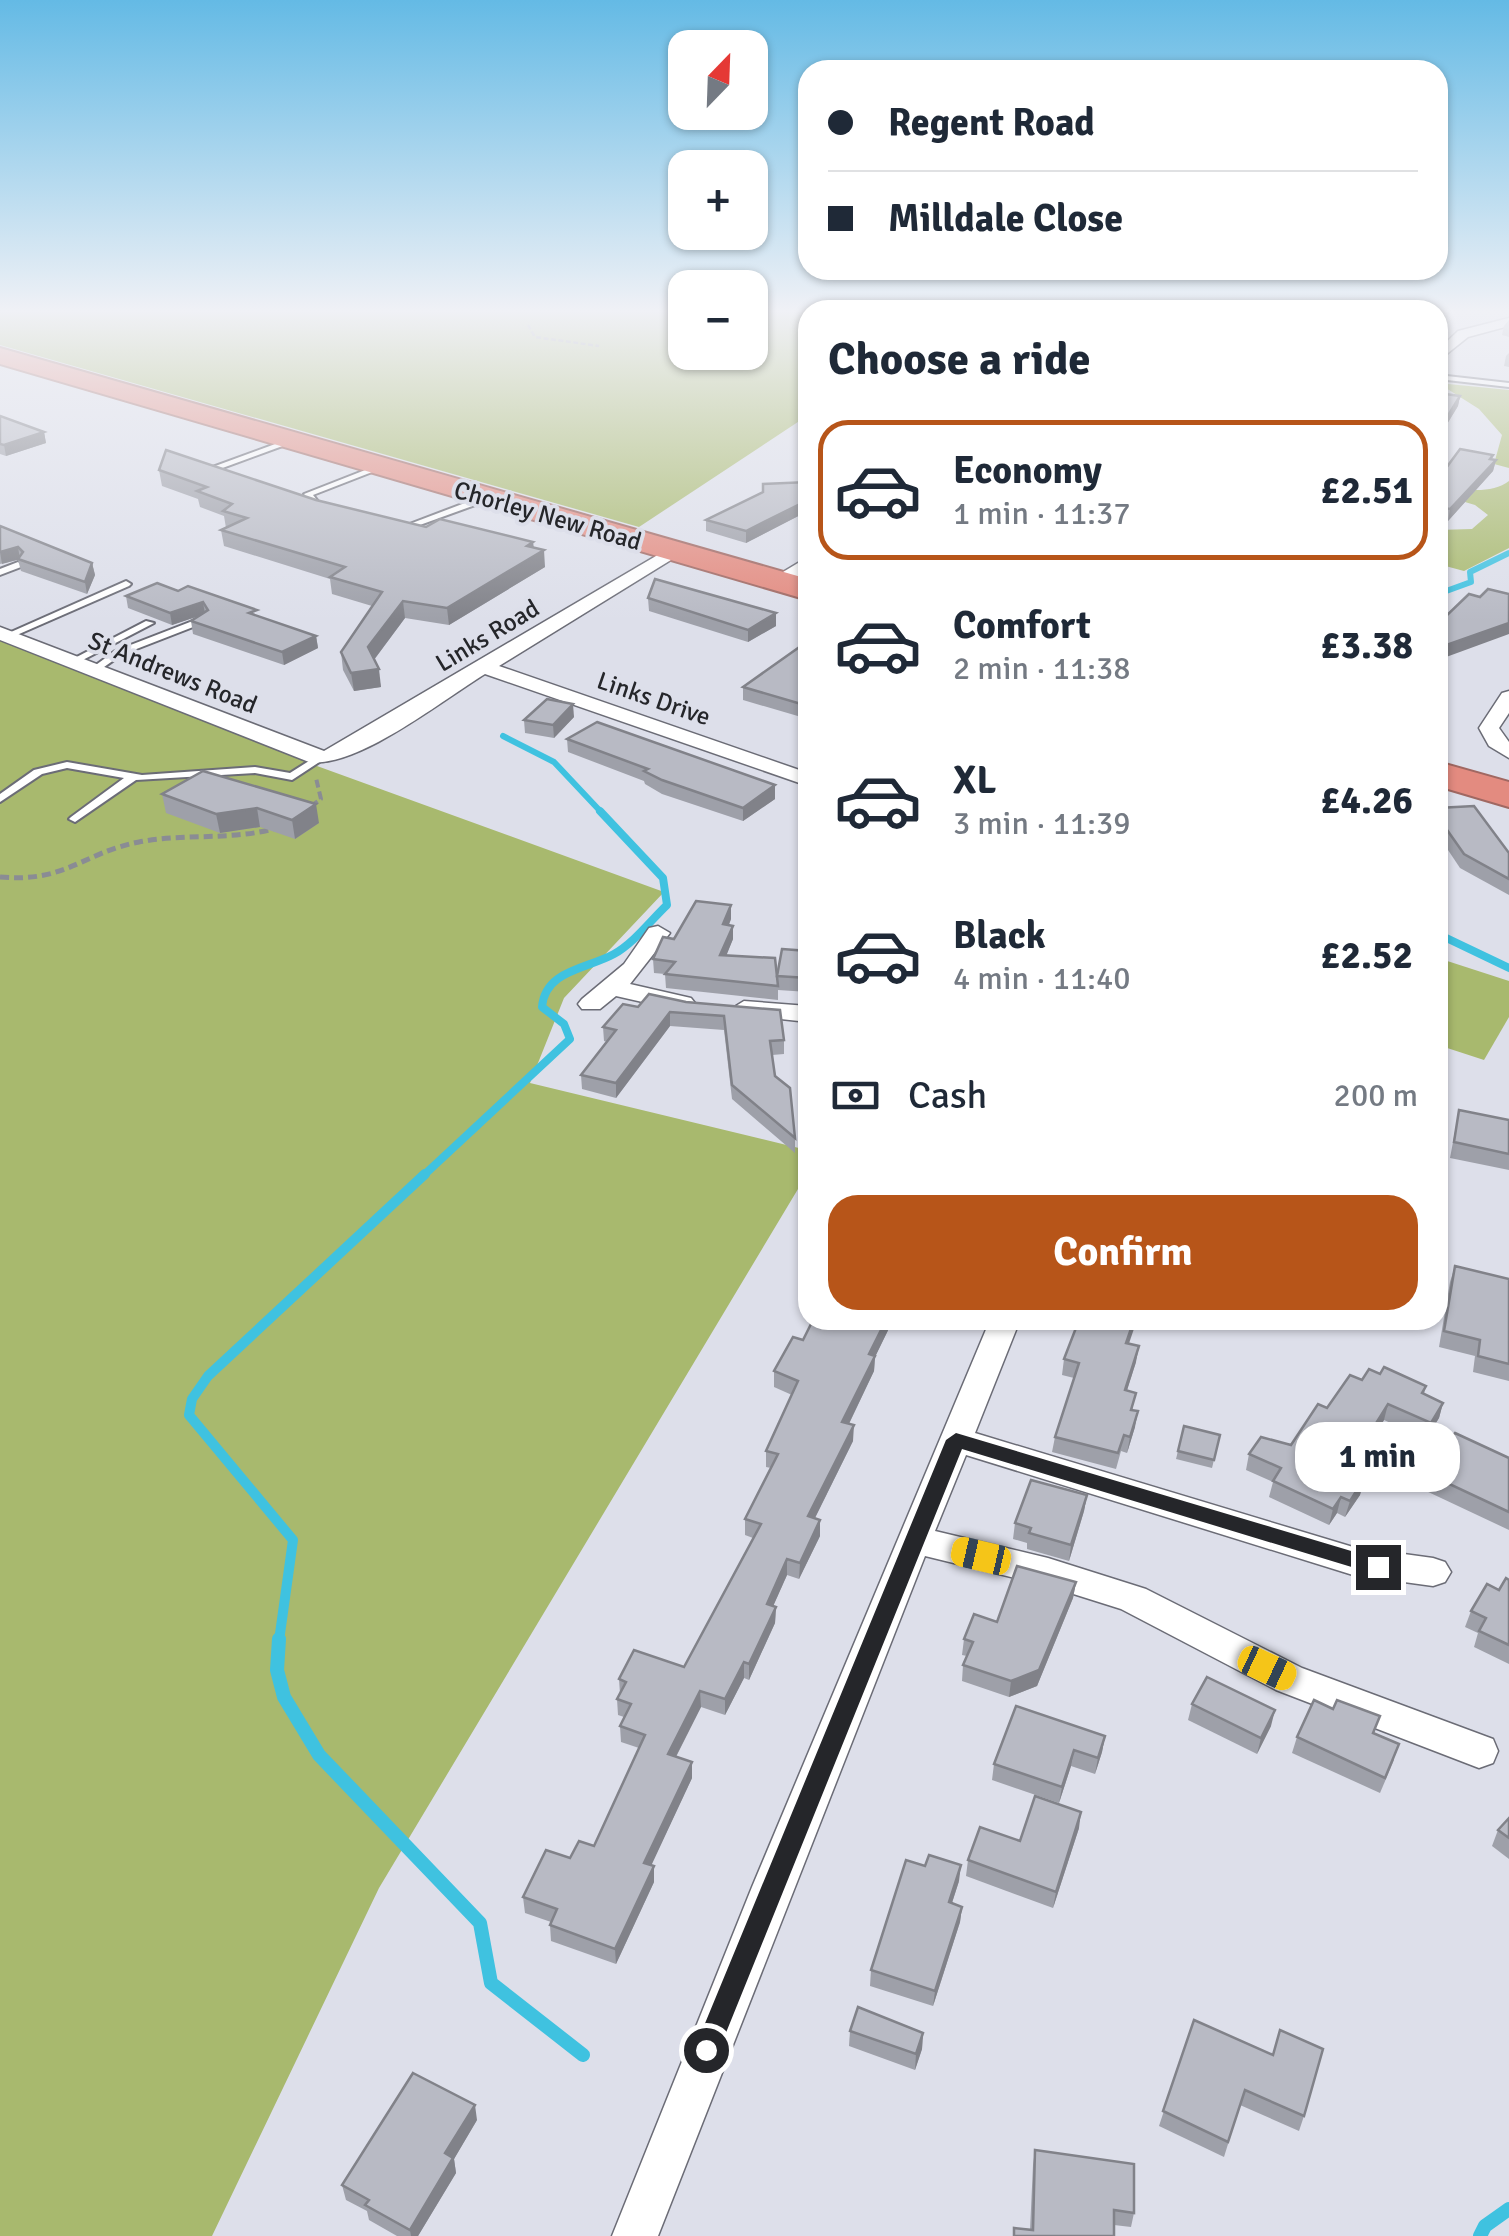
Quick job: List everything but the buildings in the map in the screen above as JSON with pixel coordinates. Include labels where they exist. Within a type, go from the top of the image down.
[{"type":"highway","name":"Chorley New Road","points":[[197,413],[793,586]]},
{"type":"highway","points":[[1448,777],[1509,795]]},
{"type":"street","name":"Links Road","points":[[323,758],[345,751],[672,551]]},
{"type":"street","name":"St Andrews Road","points":[[4,634],[323,758]]},
{"type":"street","name":"Links Drive","points":[[483,666],[798,776]]},
{"type":"street","points":[[1509,697],[1489,728],[1491,736],[1509,752]]},
{"type":"street","points":[[658,934],[634,969],[601,995],[798,1013]]},
{"type":"street","points":[[634,2236],[1001,1330]]},
{"type":"street","points":[[956,1440],[1354,1560],[1434,1572]]},
{"type":"street","points":[[914,1540],[1048,1572],[1133,1599],[1289,1679],[1479,1751]]},
{"type":"lane","points":[[202,470],[288,440]]},
{"type":"lane","points":[[340,516],[312,504],[308,494],[381,467]]},
{"type":"lane","points":[[390,527],[422,525],[486,498]]},
{"type":"lane","points":[[0,572],[18,565]]},
{"type":"lane","points":[[4,634],[126,584]]},
{"type":"lane","points":[[94,670],[122,651],[203,620]]},
{"type":"lane","points":[[72,662],[149,623]]},
{"type":"lane","points":[[0,799],[38,772],[67,764],[133,777],[255,770],[292,777],[323,758]]},
{"type":"lane","points":[[75,819],[133,777]]},
{"type":"path","points":[[307,809],[322,799],[314,768],[323,758]]},
{"type":"path","points":[[0,877],[35,883],[140,842],[216,842],[278,828]]},
{"type":"green space","points":[[240,413],[798,413],[798,422],[639,527]]},
{"type":"green space","points":[[1483,413],[1509,413],[1509,468],[1494,464],[1502,435]]},
{"type":"green space","points":[[1509,481],[1509,548],[1464,571],[1448,567],[1448,530],[1472,529],[1488,515],[1475,505],[1448,497],[1448,486],[1484,490]]},
{"type":"green space","points":[[0,640],[317,766],[664,892],[564,998],[530,1083],[798,1148],[798,1189],[379,1888],[212,2236],[0,2236]]},
{"type":"green space","points":[[1448,961],[1509,981],[1509,1017],[1484,1060],[1448,1048]]},
{"type":"waterway","points":[[1448,590],[1471,582],[1470,572],[1509,553]]},
{"type":"waterway","points":[[503,736],[554,762],[602,813]]},
{"type":"waterway","points":[[423,1176],[570,1039],[564,1024],[542,1007],[551,985],[569,972],[621,949],[667,905],[663,878],[600,811]]},
{"type":"waterway","points":[[1448,939],[1509,968]]},
{"type":"waterway","points":[[279,1641],[293,1540],[189,1415],[192,1399],[208,1376],[425,1174]]},
{"type":"waterway","points":[[279,1639],[277,1670],[284,1697],[319,1755],[480,1923],[491,1983],[583,2055]]},
{"type":"waterway","points":[[1480,2236],[1485,2226],[1509,2209]]},
{"type":"route","points":[[706,2050],[956,1440],[1378,1567]]}]
